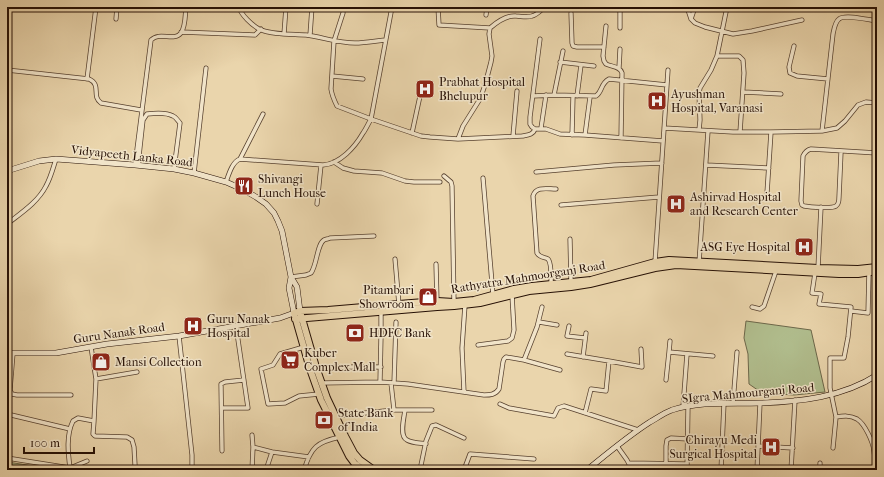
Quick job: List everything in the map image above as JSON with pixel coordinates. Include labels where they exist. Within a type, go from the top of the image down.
[{"type":"main road","name":"Rathyatra Mahmoorganj Road","points":[[698,264],[776,271],[817,271]]},
{"type":"main road","name":"Rathyatra Mahmoorganj Road","points":[[298,315],[328,310],[437,304],[465,305],[514,289],[596,283],[655,265],[698,264],[858,274],[877,267]]},
{"type":"main road","name":"Rathyatra Mahmoorganj Road","points":[[870,270],[877,271]]},
{"type":"main road","name":"Rathyatra Mahmoorganj Road","points":[[454,304],[512,295],[551,286]]},
{"type":"main road","name":"Rathyatra Mahmoorganj Road","points":[[298,315],[381,312],[399,307]]},
{"type":"main road","name":"Vidyapeeth Lanka Road","points":[[298,315],[304,347],[319,394],[342,437],[360,460],[374,470]]},
{"type":"main road","name":"Vidyapeeth Lanka Road","points":[[298,315],[327,398],[336,416],[348,456],[363,470]]},
{"type":"street","points":[[87,79],[96,7]]},
{"type":"street","points":[[116,19],[117,7]]},
{"type":"street","points":[[136,165],[141,110],[151,40],[154,36],[158,35],[178,35],[183,27],[186,7]]},
{"type":"street","points":[[239,7],[240,12],[244,17],[261,30],[355,43],[386,40]]},
{"type":"street","points":[[284,34],[286,7]]},
{"type":"street","points":[[310,36],[312,7]]},
{"type":"street","points":[[240,159],[328,165],[342,157],[364,132],[371,119],[392,7]]},
{"type":"street","points":[[438,7],[440,25],[490,28],[506,18],[515,16],[531,16],[545,7]]},
{"type":"street","points":[[486,15],[487,7]]},
{"type":"street","points":[[577,7],[620,10],[651,7]]},
{"type":"street","points":[[687,7],[691,19],[695,23],[705,28],[733,34],[802,20]]},
{"type":"street","points":[[691,19],[695,7]]},
{"type":"street","points":[[699,130],[700,88],[711,70],[716,56],[727,7]]},
{"type":"street","points":[[620,10],[620,28]]},
{"type":"street","points":[[343,13],[334,40],[332,76],[332,96],[338,106],[412,133],[430,137],[458,139],[529,135],[534,132],[535,129],[541,128],[560,134],[663,141]]},
{"type":"street","points":[[571,13],[572,46],[604,47]]},
{"type":"street","points":[[822,131],[834,28],[838,20],[843,17],[847,17],[877,21]]},
{"type":"street","points":[[606,26],[603,56],[604,61],[606,64],[619,68]]},
{"type":"street","points":[[458,139],[465,122],[480,99],[486,80],[492,56],[489,34],[490,28]]},
{"type":"street","points":[[181,32],[255,35],[261,30]]},
{"type":"street","points":[[535,129],[530,124],[540,39]]},
{"type":"street","points":[[794,46],[790,73],[796,76],[828,79]]},
{"type":"street","points":[[620,49],[619,68],[621,70],[623,80],[621,138]]},
{"type":"street","points":[[554,95],[563,51]]},
{"type":"street","points":[[716,56],[739,56],[742,59],[744,67],[740,132]]},
{"type":"street","points":[[560,62],[594,66]]},
{"type":"street","points":[[572,135],[575,96],[581,65]]},
{"type":"street","points":[[194,173],[206,68]]},
{"type":"street","points":[[7,70],[87,79],[95,83],[96,98],[101,103],[141,110]]},
{"type":"street","points":[[655,265],[668,70]]},
{"type":"street","points":[[332,76],[363,79]]},
{"type":"street","points":[[533,96],[596,96],[607,80],[612,79],[667,84]]},
{"type":"street","points":[[513,136],[517,91]]},
{"type":"street","points":[[743,92],[781,94]]},
{"type":"street","points":[[412,133],[420,96]]},
{"type":"street","points":[[541,128],[546,96]]},
{"type":"street","points":[[585,135],[590,97]]},
{"type":"street","points":[[664,128],[740,132],[822,131],[837,128],[858,105],[866,102],[877,103]]},
{"type":"street","points":[[136,165],[143,120],[147,114],[166,114],[174,116],[180,123],[174,169]]},
{"type":"street","points":[[226,182],[234,163],[240,159],[263,114]]},
{"type":"street","points":[[698,264],[708,131]]},
{"type":"street","points":[[767,193],[771,132]]},
{"type":"street","points":[[841,152],[839,197],[837,206],[820,207],[804,206],[801,204],[804,153],[811,149],[877,153]]},
{"type":"street","points":[[7,224],[31,204],[46,187],[56,159]]},
{"type":"street","name":"Vidyapeeth Lanka Road","points":[[7,171],[39,161],[56,159],[136,165],[174,169],[194,173],[226,182],[242,189],[266,204],[274,213],[278,221],[282,231],[291,277],[297,287],[298,315]]},
{"type":"street","points":[[334,162],[343,168],[354,171],[382,173],[398,179],[414,182],[440,182]]},
{"type":"street","points":[[536,172],[614,165],[662,163]]},
{"type":"street","points":[[317,204],[321,165]]},
{"type":"street","points":[[706,165],[769,168]]},
{"type":"street","points":[[444,176],[451,182],[452,186],[454,304]]},
{"type":"street","points":[[483,178],[493,297]]},
{"type":"street","points":[[551,286],[551,266],[549,261],[548,259],[540,257],[536,253],[533,196],[537,189],[556,189]]},
{"type":"street","points":[[560,205],[659,197]]},
{"type":"street","points":[[820,207],[817,271],[812,293],[821,294],[819,304],[851,307],[844,358],[830,358],[829,379],[836,417],[833,448]]},
{"type":"street","points":[[291,277],[311,273],[323,240],[330,238],[374,236]]},
{"type":"street","points":[[570,239],[571,285]]},
{"type":"street","points":[[395,259],[399,307]]},
{"type":"street","points":[[436,264],[437,304]]},
{"type":"street","points":[[851,311],[868,312],[870,270]]},
{"type":"street","points":[[752,307],[760,309],[764,306],[776,271]]},
{"type":"street","name":"Vidyapeeth Lanka Road","points":[[291,277],[289,288],[298,315]]},
{"type":"street","points":[[478,345],[508,341],[514,336],[512,295]]},
{"type":"street","points":[[464,392],[462,348],[465,305]]},
{"type":"street","points":[[524,360],[542,307]]},
{"type":"street","points":[[380,382],[381,312]]},
{"type":"street","name":"Guru Nanak Road","points":[[7,353],[56,352],[129,341],[179,336],[298,315]]},
{"type":"street","points":[[394,410],[393,383],[396,322]]},
{"type":"street","points":[[538,322],[556,325]]},
{"type":"street","points":[[222,408],[248,408],[236,326]]},
{"type":"street","points":[[569,326],[567,336],[585,338]]},
{"type":"street","points":[[583,357],[586,333]]},
{"type":"street","points":[[179,336],[192,455],[192,470]]},
{"type":"street","points":[[666,380],[670,341]]},
{"type":"street","points":[[91,347],[96,379],[93,434],[95,436],[127,437],[132,440],[134,447],[134,470]]},
{"type":"street","points":[[304,347],[280,354],[273,365],[260,369],[268,404],[285,403],[299,396],[319,394]]},
{"type":"street","points":[[567,354],[642,367],[641,350]]},
{"type":"street","points":[[669,352],[713,356]]},
{"type":"street","points":[[733,403],[737,352]]},
{"type":"street","points":[[13,353],[10,392],[14,394],[71,395]]},
{"type":"street","points":[[687,354],[685,407],[688,439],[687,470]]},
{"type":"street","points":[[321,382],[393,383],[484,395],[494,394],[497,392],[500,385],[504,359],[508,357],[560,370]]},
{"type":"street","points":[[585,413],[591,389],[606,391],[609,361]]},
{"type":"street","points":[[316,367],[380,367]]},
{"type":"street","points":[[96,379],[137,372]]},
{"type":"street","name":"SIgra Mahmourganj Road","points":[[590,469],[638,430],[671,410],[724,403],[760,403],[795,400],[831,394],[859,385],[877,375]]},
{"type":"street","points":[[222,451],[221,386],[225,382],[244,380]]},
{"type":"street","points":[[791,470],[795,400]]},
{"type":"street","points":[[721,470],[724,403]]},
{"type":"street","points":[[757,470],[760,403]]},
{"type":"street","points":[[500,404],[509,408],[554,416],[558,408],[564,406],[638,430]]},
{"type":"street","points":[[336,416],[394,410],[432,410]]},
{"type":"street","points":[[405,410],[402,428],[403,436],[409,441],[426,444]]},
{"type":"street","points":[[7,414],[70,429]]},
{"type":"street","points":[[836,417],[850,416],[862,422],[876,451],[874,470]]},
{"type":"street","points":[[70,469],[68,449],[70,429],[73,421],[78,418],[94,421]]},
{"type":"street","points":[[420,470],[432,426],[436,425],[464,438]]},
{"type":"street","points":[[252,435],[252,470]]},
{"type":"street","points":[[304,470],[313,449],[325,441],[342,437]]},
{"type":"street","points":[[666,464],[667,440],[671,438],[688,439]]},
{"type":"street","points":[[617,446],[632,470]]},
{"type":"street","points":[[758,446],[792,448]]},
{"type":"street","points":[[253,447],[272,452],[309,457]]},
{"type":"street","points":[[266,470],[272,452]]},
{"type":"street","points":[[464,470],[470,454],[534,459]]},
{"type":"street","points":[[7,458],[70,469],[87,461]]},
{"type":"street","points":[[629,463],[687,464]]},
{"type":"street","points":[[820,463],[820,470]]},
{"type":"street","points":[[657,464],[657,470]]},
{"type":"street","points":[[92,468],[113,470]]},
{"type":"green space","points":[[746,321],[811,330],[825,392],[794,395],[762,393],[749,384],[748,354],[744,338]]},
{"type":"green space","points":[[7,462],[41,467],[40,470],[7,470]]},
{"type":"place","name":"Prabhat Hospital Bhelupur","points":[[425,89]]},
{"type":"place","name":"Ayushman Hospital, Varanasi","points":[[657,101]]},
{"type":"place","name":"Shivangi Lunch House","points":[[244,186]]},
{"type":"place","name":"Ashirvad Hospital and Research Center","points":[[676,204]]},
{"type":"place","name":"ASG Eye Hospital","points":[[804,247]]},
{"type":"place","name":"Pitambari Showroom","points":[[428,297]]},
{"type":"place","name":"Guru Nanak Hospital","points":[[193,326]]},
{"type":"place","name":"HDFC Bank","points":[[355,333]]},
{"type":"place","name":"Kuber Complex Mall","points":[[290,360]]},
{"type":"place","name":"Mansi Collection","points":[[101,362]]},
{"type":"place","name":"State Bank of India","points":[[324,420]]},
{"type":"place","name":"Chirayu Medi Surgical Hospital","points":[[771,447]]}]
